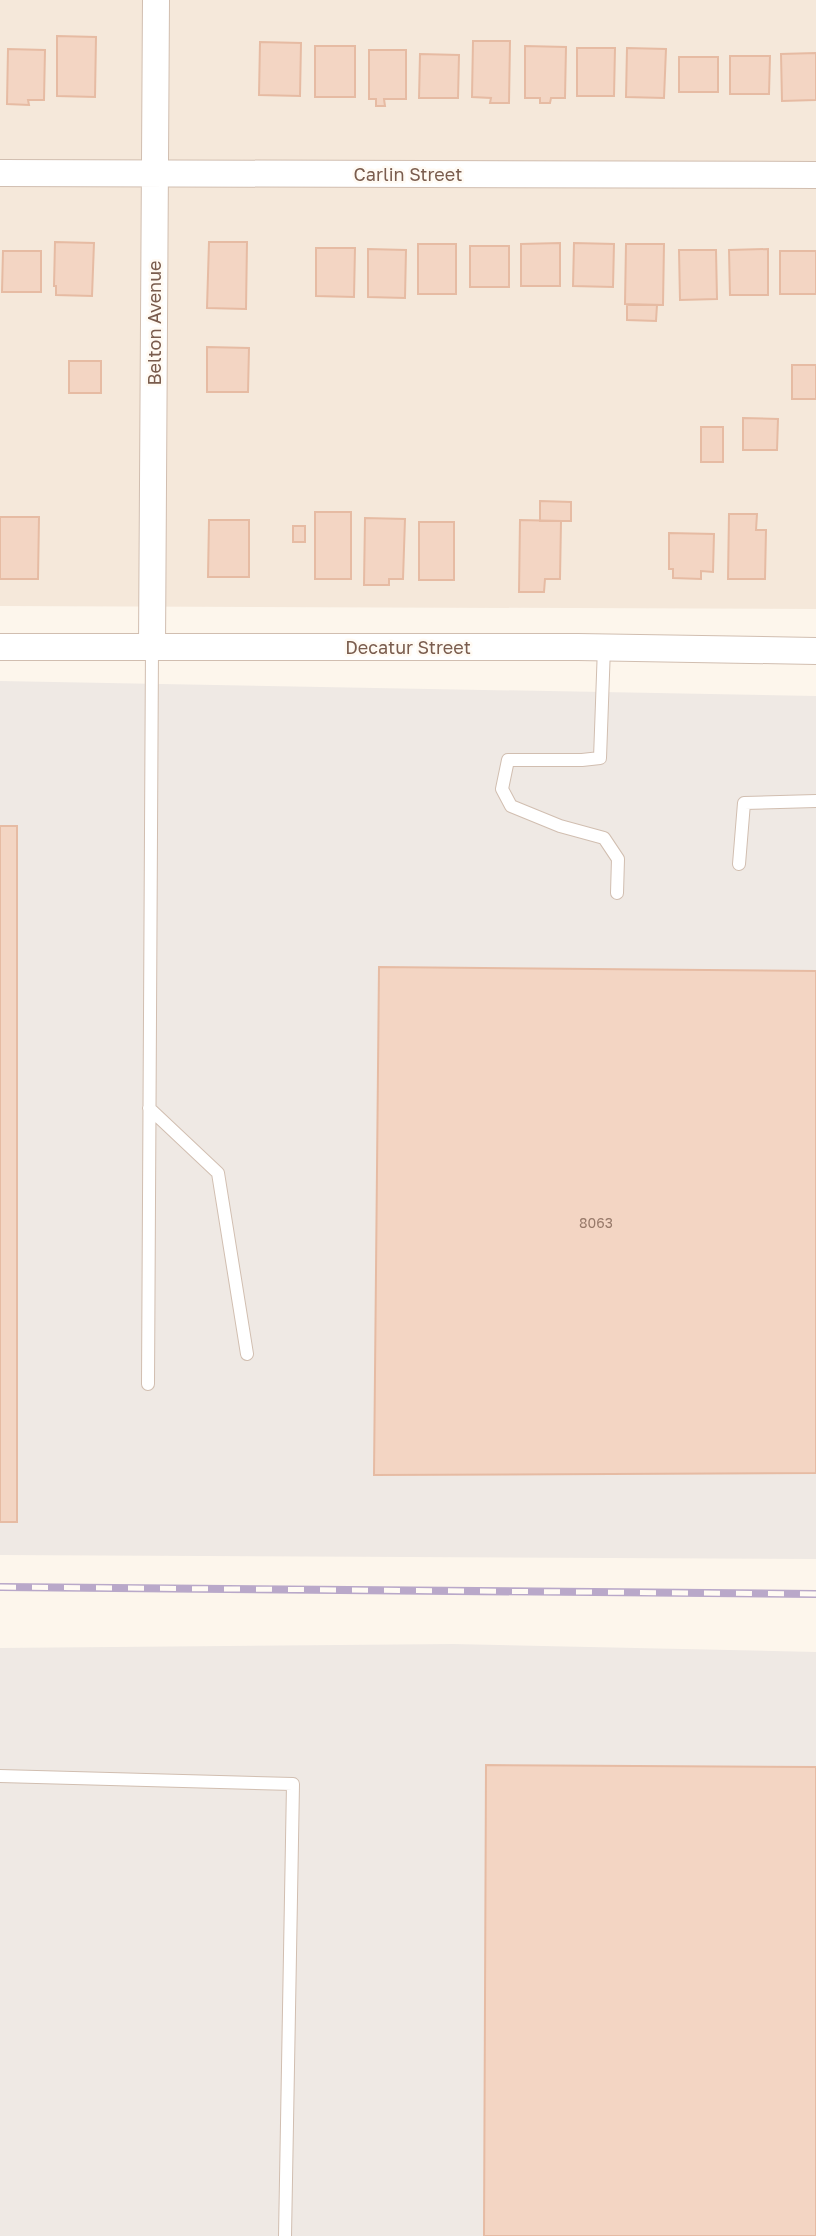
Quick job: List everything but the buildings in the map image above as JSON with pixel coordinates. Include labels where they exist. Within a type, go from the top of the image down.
[{"type":"street","name":"Belton Avenue","points":[[152,647],[156,0]]},
{"type":"street","name":"Carlin Street","points":[[0,173],[816,175]]},
{"type":"street","name":"Decatur Street","points":[[0,647],[604,647],[816,651]]},
{"type":"lane","points":[[148,1384],[152,647]]},
{"type":"lane","points":[[604,647],[600,758],[508,760],[502,789],[511,806],[560,826],[604,838],[618,859],[617,893]]},
{"type":"lane","points":[[739,864],[744,803],[816,801]]},
{"type":"lane","points":[[149,1108],[218,1173],[247,1354]]},
{"type":"lane","points":[[0,1776],[293,1784],[285,2236]]},
{"type":"shaded area","points":[[0,0],[816,0],[816,609],[0,606]]},
{"type":"shaded area","points":[[0,681],[816,696],[816,1559],[0,1555]]},
{"type":"shaded area","points":[[453,1644],[816,1652],[816,2236],[0,2236],[0,1648]]},
{"type":"railway","points":[[0,1587],[816,1594]]}]
